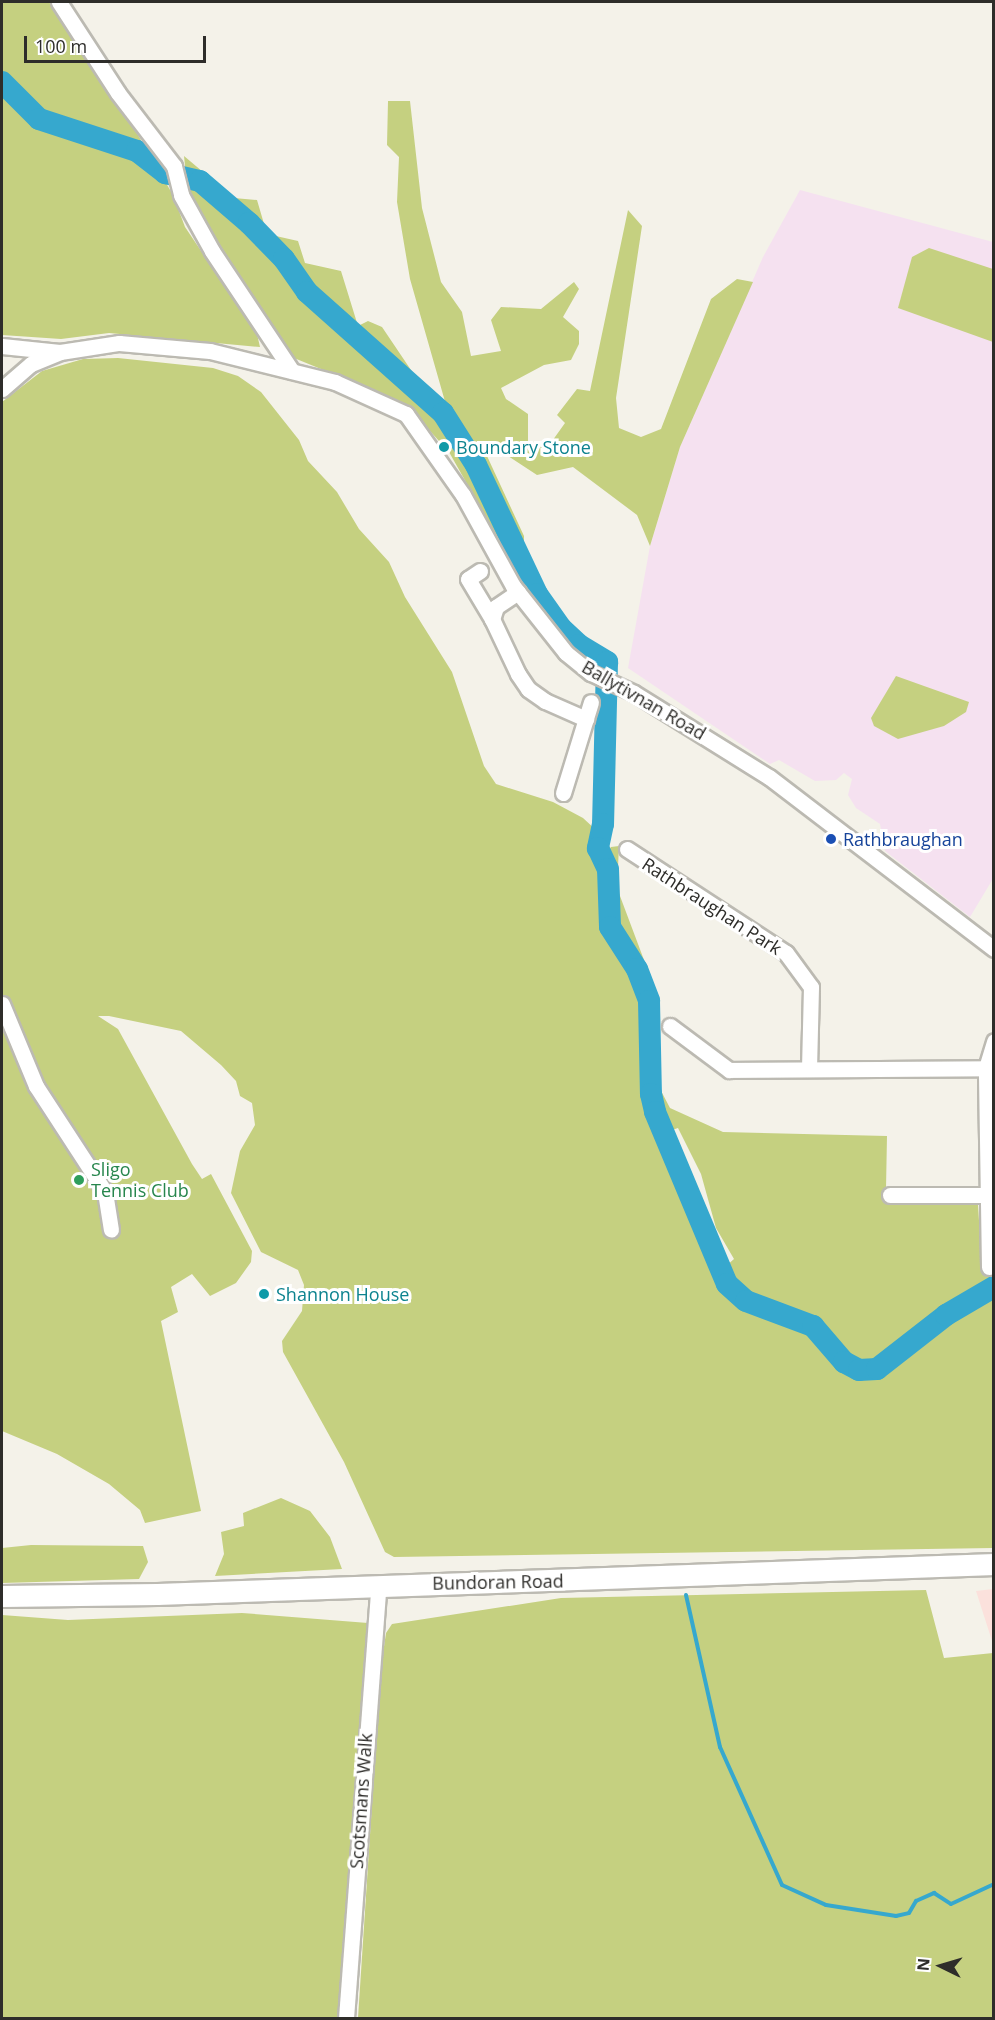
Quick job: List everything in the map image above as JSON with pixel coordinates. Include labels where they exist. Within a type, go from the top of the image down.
[{"type":"highway","name":"Bundoran Road","points":[[2,1596],[993,1563]]},
{"type":"street","points":[[59,2],[118,93],[174,166],[181,195],[212,251],[292,371]]},
{"type":"street","name":"Ballytivnan Road","points":[[60,352],[131,344],[210,351],[335,382],[406,414],[463,495],[518,592],[566,653],[591,673],[619,686],[769,777],[993,949]]},
{"type":"street","points":[[2,346],[60,352]]},
{"type":"street","points":[[2,389],[31,364],[60,352]]},
{"type":"street","points":[[480,571],[468,579],[492,619],[528,689],[545,701],[586,719]]},
{"type":"street","points":[[492,619],[496,607],[518,592]]},
{"type":"street","points":[[563,793],[591,702]]},
{"type":"street","name":"Rathbraughan Park","points":[[627,849],[786,953],[811,987],[809,1068]]},
{"type":"street","points":[[2,1005],[36,1086],[105,1192],[111,1230]]},
{"type":"street","points":[[670,1026],[725,1070],[986,1068]]},
{"type":"street","points":[[989,1267],[986,1196],[986,1068],[993,1041]]},
{"type":"street","points":[[890,1195],[986,1196]]},
{"type":"street","name":"Scotsmans Walk","points":[[346,2019],[379,1584]]},
{"type":"shaded area","points":[[800,190],[993,242],[994,877],[970,917],[885,851],[880,824],[856,808],[848,795],[852,779],[844,773],[836,780],[815,781],[779,760],[770,764],[628,668],[650,546],[680,447],[763,257]]},
{"type":"shaded area","points":[[994,1589],[993,1644],[976,1591]]},
{"type":"green space","points":[[2,2],[49,2],[138,135],[173,195],[185,227],[257,334],[260,347],[109,333],[61,339],[2,335]]},
{"type":"green space","points":[[388,101],[410,101],[422,208],[441,282],[462,312],[471,356],[501,351],[491,320],[501,307],[541,309],[574,282],[579,289],[563,317],[579,331],[579,344],[571,360],[544,365],[501,388],[506,399],[528,414],[528,441],[535,449],[550,444],[565,423],[557,415],[577,389],[590,391],[628,210],[642,226],[616,398],[619,428],[641,437],[661,429],[711,299],[737,279],[753,282],[680,447],[650,546],[637,515],[573,467],[537,475],[499,450],[487,456],[524,536],[524,559],[514,567],[449,452],[420,420],[392,398],[294,358],[188,195],[184,156],[234,198],[257,200],[267,234],[298,241],[305,263],[341,271],[358,326],[368,321],[382,327],[413,373],[448,412],[410,279],[397,202],[399,157],[387,145]]},
{"type":"green space","points":[[929,248],[993,269],[993,342],[898,308],[912,257]]},
{"type":"green space","points":[[118,358],[213,368],[238,376],[261,392],[299,440],[308,461],[337,492],[359,529],[389,562],[405,597],[452,672],[484,766],[496,784],[553,802],[583,818],[596,830],[599,861],[611,847],[619,846],[617,888],[644,960],[609,935],[637,989],[648,1037],[660,1020],[659,1087],[670,1108],[723,1132],[887,1136],[886,1189],[977,1188],[982,1270],[994,1270],[993,1548],[394,1557],[385,1552],[344,1462],[283,1352],[282,1341],[302,1311],[304,1285],[298,1270],[261,1252],[231,1193],[240,1151],[255,1125],[252,1103],[240,1096],[236,1081],[221,1065],[181,1031],[109,1016],[98,1016],[118,1029],[192,1164],[202,1179],[211,1174],[252,1251],[251,1262],[236,1283],[210,1296],[192,1274],[171,1287],[178,1312],[161,1321],[201,1511],[145,1523],[140,1510],[109,1484],[57,1454],[2,1431],[2,402],[42,371],[83,359]],"holes":[[[678,1128],[701,1174],[716,1228],[734,1259],[717,1274],[695,1215],[657,1135]]]},
{"type":"green space","points":[[896,676],[969,702],[966,712],[944,726],[898,739],[874,726],[871,718]]},
{"type":"green space","points":[[281,1498],[310,1511],[330,1537],[342,1569],[215,1576],[224,1554],[221,1532],[244,1526],[243,1513]]},
{"type":"green space","points":[[31,1545],[143,1546],[148,1562],[139,1579],[2,1583],[2,1548]]},
{"type":"green space","points":[[926,1590],[944,1658],[993,1653],[993,2018],[358,2018],[381,1667],[386,1633],[392,1624],[561,1598]]},
{"type":"green space","points":[[242,1613],[368,1623],[339,2018],[2,2018],[2,1615],[68,1620]]},
{"type":"waterway","points":[[2,82],[39,119],[137,151],[165,173],[200,181],[249,223],[284,259],[307,292],[443,413],[476,465],[537,594],[561,628],[579,645],[607,662],[603,824],[598,848],[608,869],[610,927],[637,969],[649,1001],[651,1094],[655,1112],[727,1284],[746,1301],[813,1326],[844,1362],[859,1370],[877,1369],[946,1315],[994,1287]]},
{"type":"waterway","points":[[686,1595],[720,1747],[782,1885],[826,1905],[896,1916],[909,1913],[916,1901],[934,1893],[951,1904],[994,1884]]},
{"type":"place","name":"Boundary Stone","points":[[444,447]]},
{"type":"place","name":"Rathbraughan","points":[[831,839]]},
{"type":"place","name":"Sligo Tennis Club","points":[[79,1180]]},
{"type":"place","name":"Shannon House","points":[[264,1294]]}]
